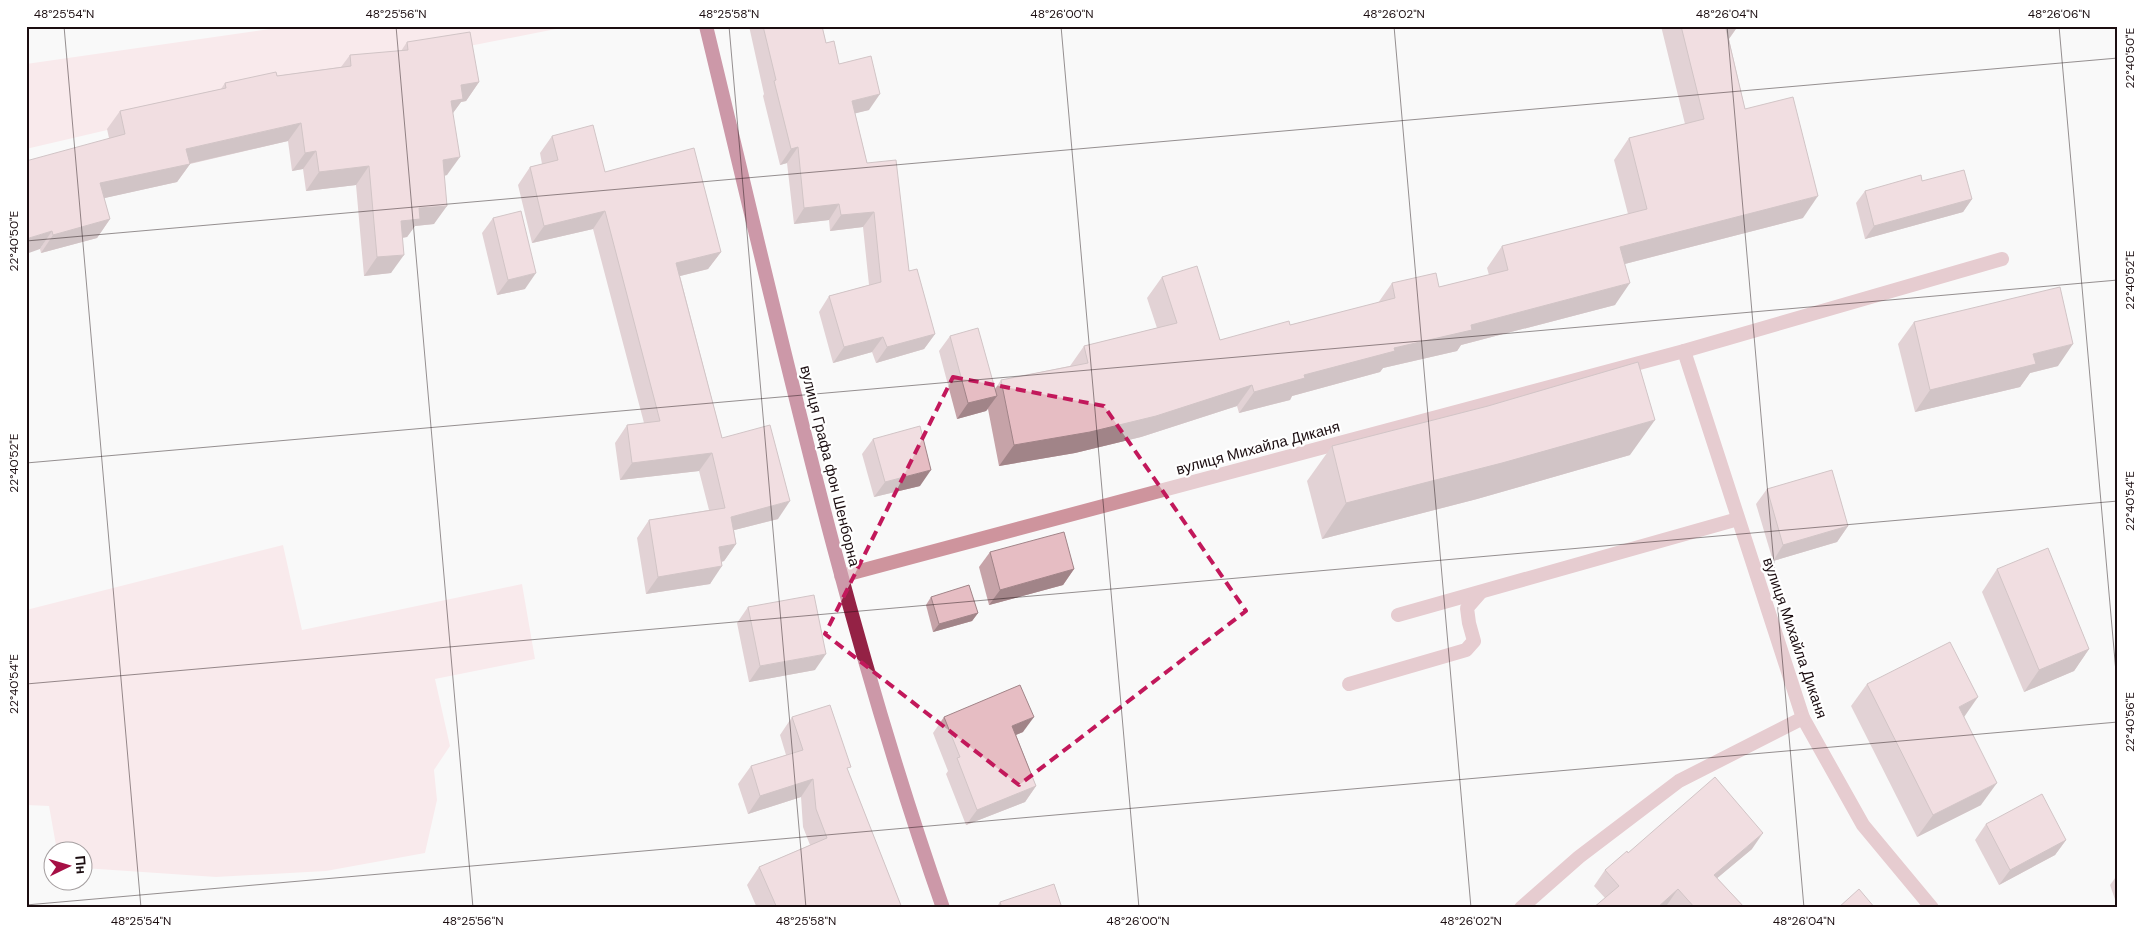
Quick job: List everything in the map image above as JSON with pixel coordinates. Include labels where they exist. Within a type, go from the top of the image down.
[{"type":"highway","name":"вулиця Графа фон Шенборна","points":[[706,26],[841,576],[912,820],[943,908]]},
{"type":"street","name":"вулиця Михайла Диканя","points":[[841,576],[1684,351],[2002,259]]},
{"type":"street","name":"вулиця Михайла Диканя","points":[[1684,351],[1802,718],[1863,825],[1932,908]]},
{"type":"street","points":[[1398,615],[1738,519]]},
{"type":"street","points":[[1349,684],[1466,650],[1474,641],[1468,623],[1467,608],[1481,592]]},
{"type":"street","points":[[1521,908],[1579,857],[1679,780],[1802,718]]},
{"type":"highlighted area","points":[[953,377],[1104,406],[1246,611],[1019,785],[825,634]]},
{"type":"shaded area","points":[[291,26],[571,26],[317,76],[163,117],[26,149],[26,64]]},
{"type":"shaded area","points":[[283,545],[302,630],[522,584],[535,659],[435,679],[450,746],[434,770],[437,800],[425,853],[326,871],[216,877],[92,869],[92,842],[55,842],[49,806],[26,805],[26,610]]},
{"type":"building","points":[[763,26],[822,26],[826,43],[834,41],[839,64],[871,56],[880,94],[852,101],[867,163],[896,160],[909,271],[917,269],[935,334],[887,347],[883,337],[844,347],[829,296],[881,282],[874,212],[841,215],[839,204],[804,208],[798,147],[791,149]]},
{"type":"building","points":[[1681,26],[1736,26],[1726,29],[1745,109],[1793,97],[1818,196],[1620,247],[1630,283],[1471,325],[1472,330],[1394,348],[1395,351],[1304,375],[1305,378],[1254,392],[1252,385],[1156,416],[1090,432],[1014,445],[1001,380],[1088,363],[1084,346],[1177,323],[1162,277],[1197,266],[1220,340],[1289,321],[1290,325],[1395,298],[1392,283],[1436,273],[1439,287],[1508,270],[1502,246],[1647,209],[1629,138],[1704,119]]},
{"type":"building","points":[[470,32],[479,82],[461,85],[463,99],[451,101],[460,157],[443,160],[447,206],[419,208],[420,219],[401,221],[404,255],[377,257],[369,166],[319,172],[316,151],[305,153],[301,123],[186,149],[190,164],[100,183],[110,219],[53,235],[52,231],[26,239],[26,161],[125,134],[120,111],[226,88],[225,83],[276,72],[277,76],[351,66],[350,55],[408,50],[407,42]]},
{"type":"building","points":[[593,125],[605,172],[694,148],[721,252],[676,263],[722,438],[770,425],[790,501],[731,517],[736,544],[719,547],[722,566],[658,577],[649,520],[725,508],[712,453],[632,463],[627,425],[660,421],[605,211],[544,226],[530,167],[558,160],[552,136]]},
{"type":"building","points":[[1964,170],[1972,199],[1874,226],[1865,191],[1921,175],[1922,181]]},
{"type":"building","points":[[521,211],[536,273],[508,280],[493,218]]},
{"type":"building","points":[[2060,287],[2073,344],[2033,354],[2036,364],[1930,390],[1914,322]]},
{"type":"building","points":[[978,328],[997,396],[968,403],[950,336]]},
{"type":"building","points":[[1638,362],[1655,420],[1502,463],[1346,503],[1332,446],[1488,406]]},
{"type":"building","points":[[920,426],[931,470],[885,482],[873,439]]},
{"type":"building","points":[[1832,470],[1848,526],[1783,545],[1767,489]]},
{"type":"building","points":[[1064,532],[1074,569],[1000,590],[990,552]]},
{"type":"building","points":[[2048,548],[2089,649],[2039,670],[1997,569]]},
{"type":"building","points":[[969,585],[978,613],[939,624],[931,597]]},
{"type":"building","points":[[814,595],[826,654],[760,666],[748,607]]},
{"type":"building","points":[[1950,642],[1978,697],[1959,707],[1997,783],[1933,815],[1867,684]]},
{"type":"building","points":[[1020,685],[1034,717],[1012,726],[1036,786],[977,810],[957,758],[960,757],[944,717]]},
{"type":"building","points":[[830,705],[851,767],[847,768],[902,908],[777,908],[759,867],[827,838],[816,809],[813,779],[760,796],[751,766],[803,750],[792,717]]},
{"type":"building","points":[[1715,777],[1763,833],[1714,875],[1745,908],[1695,908],[1678,889],[1657,908],[1593,908],[1619,886],[1605,870],[1627,851],[1628,853]]},
{"type":"building","points":[[2042,794],[2066,840],[2010,870],[1986,824]]},
{"type":"building","points":[[1054,884],[1062,908],[1002,908],[1000,902]]},
{"type":"building","points":[[1859,889],[1875,908],[1838,908]]}]
